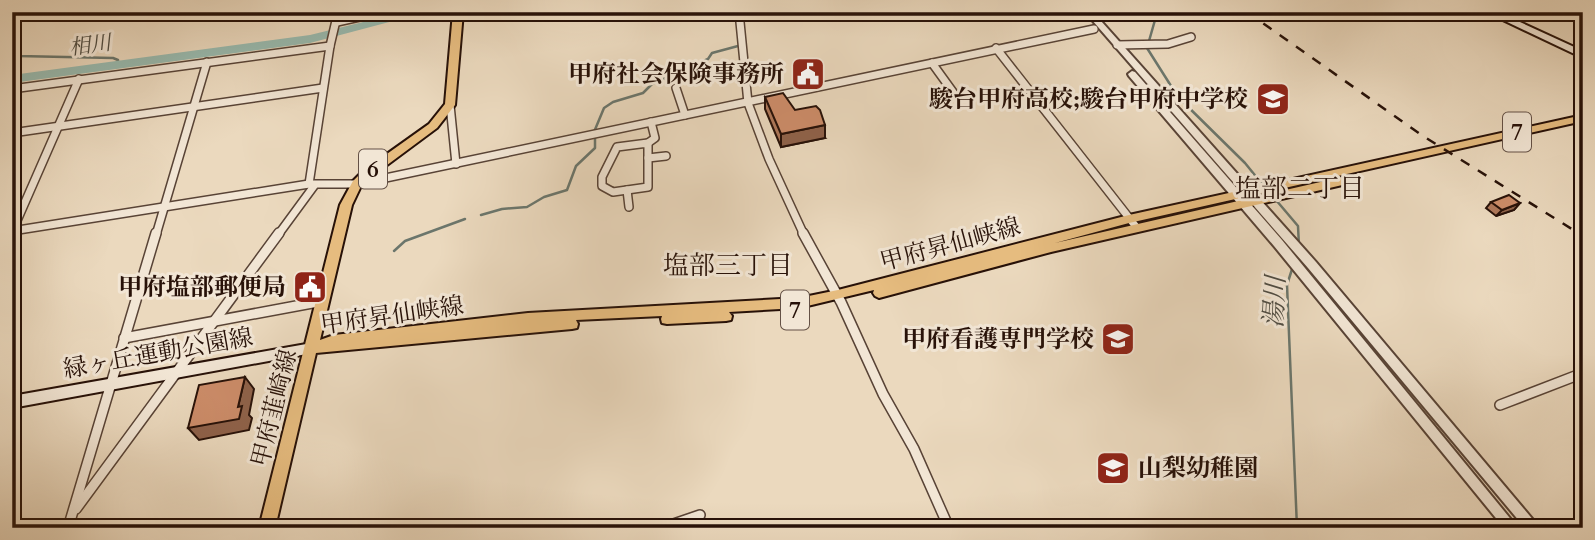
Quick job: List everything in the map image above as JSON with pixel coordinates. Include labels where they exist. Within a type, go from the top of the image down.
[{"type":"main road","points":[[450,105],[458,12]]},
{"type":"main road","points":[[1490,12],[1583,55]]},
{"type":"main road","name":"甲府韮崎線","points":[[268,528],[346,205],[357,184],[366,174],[433,126],[450,105]]},
{"type":"main road","name":"甲府昇仙峡線","points":[[1257,196],[1583,118]]},
{"type":"main road","name":"甲府昇仙峡線","points":[[312,348],[330,350],[577,323],[765,314],[839,299],[1133,223],[1583,126]]},
{"type":"main road","name":"緑ヶ丘運動公園線","points":[[12,402],[312,348]]},
{"type":"street","points":[[61,528],[217,320],[311,185],[323,88],[338,12]]},
{"type":"street","points":[[337,22],[382,12]]},
{"type":"street","points":[[739,12],[748,103],[792,212],[839,299],[883,394],[914,449],[949,528]]},
{"type":"street","points":[[1080,12],[1257,196],[1287,254],[1512,528]]},
{"type":"street","points":[[1089,12],[1257,196],[1290,240],[1534,528]]},
{"type":"street","points":[[12,232],[311,185],[357,184],[1094,29]]},
{"type":"street","points":[[1117,45],[1168,44],[1191,37]]},
{"type":"street","points":[[12,89],[330,45]]},
{"type":"street","points":[[996,48],[1133,223]]},
{"type":"street","points":[[68,528],[207,62]]},
{"type":"street","points":[[932,62],[953,92]]},
{"type":"street","points":[[12,232],[79,79]]},
{"type":"street","points":[[12,133],[323,88]]},
{"type":"street","points":[[676,89],[685,116]]},
{"type":"street","points":[[450,105],[456,164]]},
{"type":"street","points":[[648,143],[649,187],[613,192],[602,186],[602,177],[617,146],[648,143],[654,138],[652,122]]},
{"type":"street","points":[[648,158],[666,156]]},
{"type":"street","points":[[627,190],[629,207]]},
{"type":"street","points":[[124,338],[323,301]]},
{"type":"street","points":[[1500,405],[1583,373]]},
{"type":"street","points":[[662,528],[700,515]]},
{"type":"building","points":[[783,93],[795,110],[816,106],[825,125],[781,134],[765,97]]},
{"type":"building","points":[[1509,195],[1520,203],[1502,210],[1491,202]]},
{"type":"building","points":[[245,377],[238,407],[242,406],[239,419],[188,428],[199,385]]},
{"type":"waterway","name":"相川","points":[[12,79],[310,39],[421,12]]},
{"type":"waterway","name":"湯川","points":[[1151,12],[1155,20],[1147,48],[1178,97],[1245,163],[1271,195]]},
{"type":"waterway","points":[[594,132],[604,108],[613,102],[643,93],[652,84],[708,59],[712,53],[738,46]]},
{"type":"waterway","points":[[20,51],[18,56],[113,58],[118,60],[118,65]]},
{"type":"waterway","points":[[481,215],[502,209],[527,207],[544,197],[567,190],[576,166],[595,148],[595,137]]},
{"type":"waterway","name":"湯川","points":[[1276,200],[1298,226],[1299,246]]},
{"type":"waterway","points":[[394,251],[405,241],[465,219]]},
{"type":"waterway","name":"湯川","points":[[1293,266],[1287,285],[1297,528]]},
{"type":"railway","points":[[1247,12],[1423,136],[1583,236]]},
{"type":"place","name":"甲府社会保険事務所","points":[[808,74]]},
{"type":"place","name":"駿台甲府高校;駿台甲府中学校","points":[[1273,99]]},
{"type":"place","name":"甲府塩部郵便局","points":[[310,287]]},
{"type":"place","name":"甲府看護専門学校","points":[[1118,339]]},
{"type":"place","name":"山梨幼稚園","points":[[1113,468]]},
{"type":"district","name":"塩部二丁目","points":[[1300,188]]},
{"type":"district","name":"塩部三丁目","points":[[728,265]]}]
